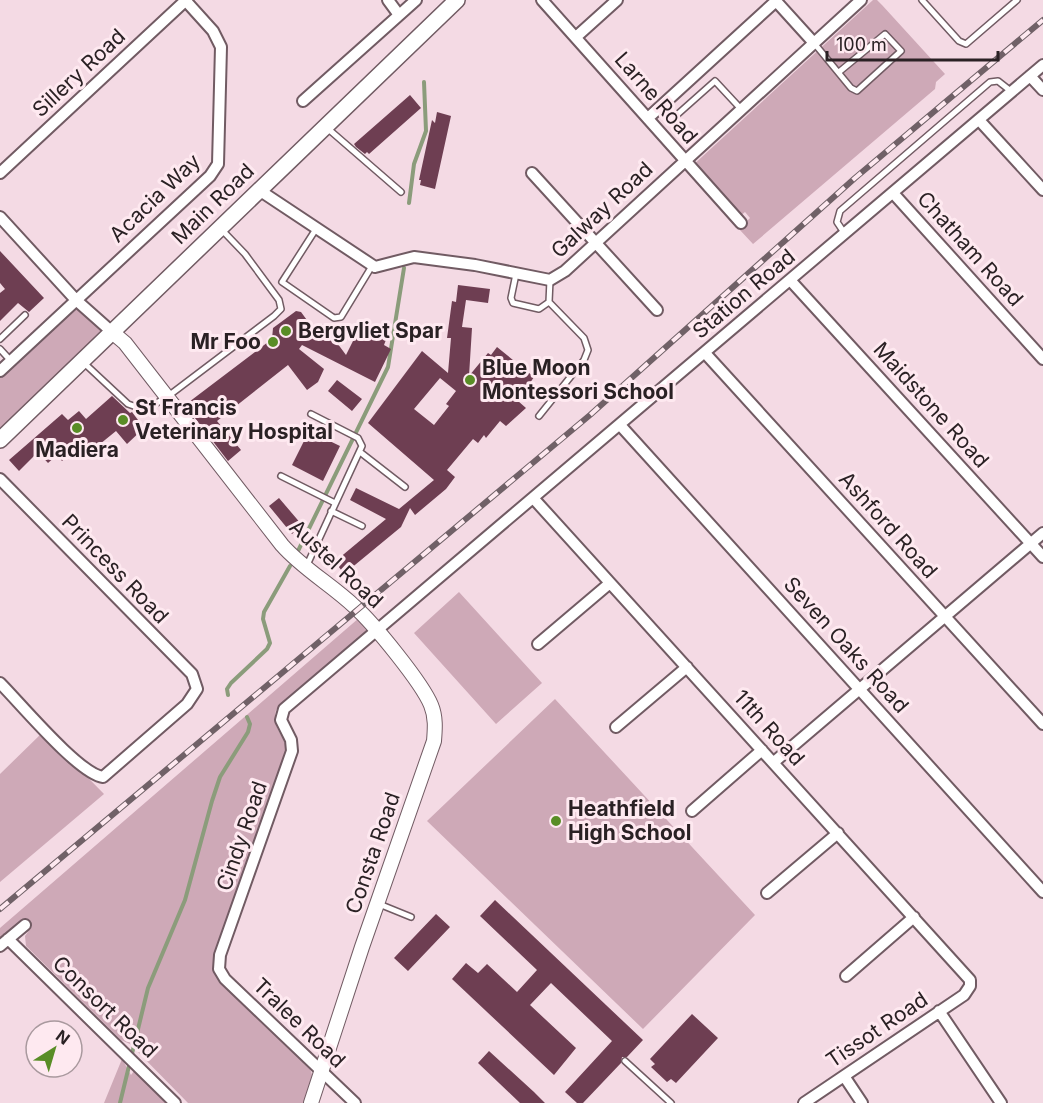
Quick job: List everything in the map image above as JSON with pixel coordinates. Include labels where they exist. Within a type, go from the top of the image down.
[{"type":"main road","name":"Main Road","points":[[0,440],[457,0]]},
{"type":"street","name":"Acacia Way","points":[[0,371],[210,176],[218,164],[222,47],[213,31],[185,0]]},
{"type":"street","name":"Sillery Road","points":[[0,173],[185,0]]},
{"type":"street","points":[[388,0],[399,15]]},
{"type":"street","points":[[303,101],[416,0]]},
{"type":"street","name":"Larne Road","points":[[542,0],[741,223]]},
{"type":"street","points":[[576,37],[617,0]]},
{"type":"street","points":[[648,118],[775,0],[814,43]]},
{"type":"street","name":"Galway Road","points":[[372,266],[378,267],[414,257],[475,265],[550,280],[558,277],[861,0]]},
{"type":"street","name":"Station Road","points":[[281,716],[286,706],[534,499],[1043,65]]},
{"type":"street","points":[[1030,76],[1043,90]]},
{"type":"street","points":[[979,120],[1043,190]]},
{"type":"street","points":[[532,173],[657,310]]},
{"type":"street","points":[[259,190],[372,266]]},
{"type":"street","name":"Chatham Road","points":[[893,193],[1043,359]]},
{"type":"street","points":[[2,224],[76,300],[112,332]]},
{"type":"street","name":"Maidstone Road","points":[[790,280],[1043,557]]},
{"type":"street","name":"Austel Road","points":[[112,332],[167,397],[261,521],[298,562],[353,605],[376,630]]},
{"type":"street","name":"Ashford Road","points":[[705,353],[1043,724]]},
{"type":"street","name":"Seven Oaks Road","points":[[620,425],[1043,892]]},
{"type":"street","name":"Princess Road","points":[[0,479],[192,674],[197,689],[187,704],[103,777],[96,776],[80,765],[0,683]]},
{"type":"street","name":"11th Road","points":[[534,499],[967,975],[970,986]]},
{"type":"street","points":[[774,762],[1043,533]]},
{"type":"street","points":[[538,644],[610,583]]},
{"type":"street","name":"Consta Road","points":[[311,1103],[377,903],[434,741],[435,726],[431,706],[425,694],[376,630]]},
{"type":"street","points":[[616,727],[687,667]]},
{"type":"street","name":"Cindy Road","points":[[219,969],[220,955],[292,750],[291,740],[282,724],[281,716]]},
{"type":"street","points":[[692,811],[762,750]]},
{"type":"street","points":[[768,893],[838,833]]},
{"type":"street","points":[[846,976],[914,917]]},
{"type":"street","points":[[4,943],[25,926]]},
{"type":"street","name":"Consort Road","points":[[4,943],[175,1103]]},
{"type":"street","name":"Tralee Road","points":[[219,969],[225,979],[355,1103]]},
{"type":"street","name":"Tissot Road","points":[[804,1103],[964,995],[970,986]]},
{"type":"street","points":[[939,1011],[1001,1103]]},
{"type":"street","points":[[844,1076],[862,1103]]},
{"type":"lane","points":[[922,0],[959,41],[966,44],[971,43],[1017,0]]},
{"type":"lane","points":[[814,43],[854,90],[858,91],[901,51],[885,34],[839,72]]},
{"type":"lane","points":[[670,121],[715,81],[741,109]]},
{"type":"lane","points":[[845,234],[837,222],[840,211],[990,82],[998,81],[1012,92]]},
{"type":"lane","points":[[324,126],[401,192]]},
{"type":"lane","points":[[82,361],[133,407],[145,410],[167,397],[281,309],[279,300],[245,254],[219,228]]},
{"type":"lane","points":[[316,229],[282,282],[334,318],[341,317],[372,266]]},
{"type":"lane","points":[[516,274],[511,298],[513,303],[539,309],[549,302]]},
{"type":"lane","points":[[539,416],[584,360],[588,350],[584,338],[549,302],[547,294],[550,280]]},
{"type":"lane","points":[[0,339],[25,315]]},
{"type":"lane","points":[[0,349],[11,361]]},
{"type":"lane","points":[[298,562],[331,511],[360,452],[361,444],[355,437],[311,414]]},
{"type":"lane","points":[[360,452],[405,487]]},
{"type":"lane","points":[[281,476],[335,503]]},
{"type":"lane","points":[[331,511],[362,526]]},
{"type":"lane","points":[[377,903],[411,918]]},
{"type":"lane","points":[[625,1061],[671,1103]]},
{"type":"shaded area","points":[[873,0],[877,0],[882,5],[945,74],[936,82],[935,89],[753,244],[739,229],[750,218],[745,212],[739,217],[692,166]]},
{"type":"shaded area","points":[[76,300],[112,332],[0,438],[0,371]]},
{"type":"shaded area","points":[[459,592],[542,683],[496,724],[414,633]]},
{"type":"shaded area","points":[[359,618],[367,627],[366,631],[276,710],[277,728],[285,742],[286,752],[213,961],[220,981],[310,1069],[313,1077],[305,1103],[188,1103],[130,1044],[121,1040],[26,946],[25,936],[30,929],[22,921],[0,938],[0,928]]},
{"type":"shaded area","points":[[555,699],[755,915],[643,1029],[427,821]]},
{"type":"shaded area","points":[[43,732],[104,794],[0,882],[0,774]]},
{"type":"shaded area","points":[[122,1059],[131,1075],[134,1071],[167,1103],[104,1103]]},
{"type":"building","points":[[410,95],[421,108],[369,154],[367,152],[365,154],[356,147],[354,144]]},
{"type":"building","points":[[437,112],[451,116],[435,189],[420,185],[421,180],[419,180],[432,120],[435,123]]},
{"type":"building","points":[[0,251],[44,298],[29,312],[18,303],[0,321],[0,293],[5,289],[0,283]]},
{"type":"building","points":[[458,285],[490,289],[488,303],[466,300],[462,327],[472,328],[469,376],[488,353],[491,355],[497,347],[534,377],[518,401],[526,408],[506,426],[500,421],[486,438],[484,435],[478,443],[473,439],[447,470],[455,477],[446,489],[415,515],[410,508],[401,527],[344,574],[336,563],[338,559],[386,519],[350,500],[356,488],[399,509],[434,480],[368,423],[422,351],[448,373],[451,338],[447,338],[452,301],[456,302]],"holes":[[[440,378],[456,391],[446,404],[449,406],[434,425],[414,409]]]},
{"type":"building","points":[[296,311],[301,312],[315,331],[323,324],[346,355],[361,325],[387,337],[384,345],[391,349],[375,382],[302,345],[299,349],[324,369],[318,382],[307,390],[288,365],[217,421],[241,450],[228,461],[185,405],[272,339],[273,328]]},
{"type":"building","points":[[337,380],[362,399],[352,411],[328,391]]},
{"type":"building","points":[[112,396],[130,413],[132,412],[144,428],[127,444],[116,431],[84,457],[76,447],[62,461],[57,455],[48,463],[38,452],[19,471],[9,460],[62,414],[68,420],[79,411],[86,419]]},
{"type":"building","points":[[309,431],[340,446],[323,481],[292,465]]},
{"type":"building","points":[[279,498],[302,525],[292,534],[269,506]]},
{"type":"building","points":[[495,900],[643,1040],[627,1057],[622,1057],[621,1063],[583,1103],[577,1103],[565,1092],[612,1041],[551,983],[530,1005],[576,1048],[554,1075],[452,979],[466,963],[478,973],[487,964],[517,992],[537,970],[480,916]]},
{"type":"building","points":[[436,914],[450,927],[408,971],[394,958]]},
{"type":"building","points":[[692,1014],[718,1038],[676,1083],[671,1079],[667,1082],[651,1067],[655,1064],[650,1059]]},
{"type":"building","points":[[489,1051],[545,1103],[520,1103],[478,1063]]},
{"type":"waterway","points":[[409,203],[414,164],[426,131],[424,82]]},
{"type":"waterway","points":[[298,551],[388,367],[404,268]]},
{"type":"waterway","points":[[228,695],[227,689],[231,683],[267,649],[270,643],[263,619],[264,612],[290,566]]},
{"type":"waterway","points":[[120,1103],[148,988],[185,900],[220,777],[248,732],[250,724],[247,717]]},
{"type":"railway","points":[[0,909],[590,415],[855,178],[1043,20]]},
{"type":"place","name":"Bergvliet Spar","points":[[286,331]]},
{"type":"place","name":"Mr Foo","points":[[273,342]]},
{"type":"place","name":"Blue Moon Montessori School","points":[[470,380]]},
{"type":"place","name":"St Francis Veterinary Hospital","points":[[123,420]]},
{"type":"place","name":"Madiera","points":[[77,428]]},
{"type":"place","name":"Heathfield High School","points":[[556,821]]}]
